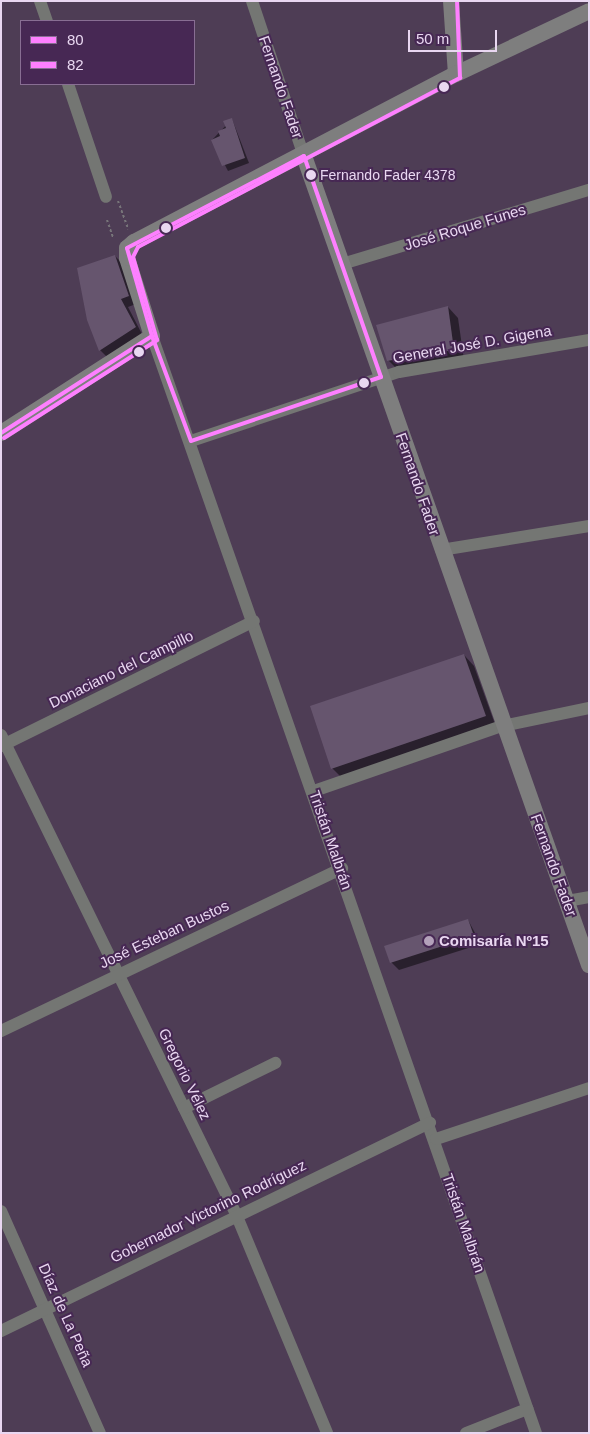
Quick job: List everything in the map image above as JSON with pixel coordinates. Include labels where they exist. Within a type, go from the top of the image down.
[{"type":"main road","points":[[452,1],[456,74]]},
{"type":"main road","points":[[304,156],[456,74],[589,10]]},
{"type":"main road","name":"Tristán Malbrán","points":[[152,336],[127,248],[304,156]]},
{"type":"main road","name":"Fernando Fader","points":[[304,156],[502,726],[589,965]]},
{"type":"main road","points":[[1,433],[152,336]]},
{"type":"street","points":[[40,1],[47,20]]},
{"type":"street","name":"Fernando Fader","points":[[252,1],[304,156]]},
{"type":"street","points":[[68,85],[111,195]]},
{"type":"street","name":"José Roque Funes","points":[[342,264],[589,190]]},
{"type":"street","name":"Tristán Malbrán","points":[[152,336],[191,440],[342,868],[536,1433]]},
{"type":"street","name":"General José D. Gigena","points":[[191,440],[382,377],[589,340]]},
{"type":"street","points":[[441,550],[589,526]]},
{"type":"street","name":"Donaciano del Campillo","points":[[3,741],[254,621]]},
{"type":"street","points":[[314,791],[502,726],[589,708]]},
{"type":"street","name":"Gregorio Vélez","points":[[3,741],[236,1214],[327,1433]]},
{"type":"street","name":"José Esteban Bustos","points":[[1,1031],[342,868]]},
{"type":"street","points":[[567,901],[589,898]]},
{"type":"street","points":[[184,1108],[275,1063]]},
{"type":"street","points":[[436,1140],[589,1088]]},
{"type":"street","name":"Gobernador Victorino Rodríguez","points":[[1,1330],[236,1214],[430,1123]]},
{"type":"street","name":"Díaz de La Peña","points":[[1,1211],[47,1308],[100,1433]]},
{"type":"street","points":[[466,1433],[527,1409]]},
{"type":"path","points":[[111,195],[129,231]]},
{"type":"path","points":[[107,220],[113,236]]},
{"type":"building","points":[[232,118],[245,158],[222,166],[211,140],[220,136],[218,131],[226,128],[223,121]]},
{"type":"building","points":[[115,255],[129,296],[121,299],[136,327],[99,351],[87,320],[77,268]]},
{"type":"building","points":[[448,306],[454,350],[387,361],[376,325]]},
{"type":"building","points":[[464,654],[486,716],[331,769],[310,706]]},
{"type":"building","name":"Comisaría Nº15","points":[[468,919],[474,936],[390,963],[384,946]]},
{"type":"transit line","name":"82","points":[[4,438],[157,340],[133,257],[138,247],[460,78],[457,1]]},
{"type":"transit line","name":"80","points":[[304,156],[381,377],[191,441],[152,336],[127,248],[304,156]]},
{"type":"transit line","name":"80","points":[[1,433],[152,336]]},
{"type":"place","name":"Fernando Fader 4378","points":[[311,175]]},
{"type":"place","name":"Comisaría Nº15","points":[[429,941]]}]
